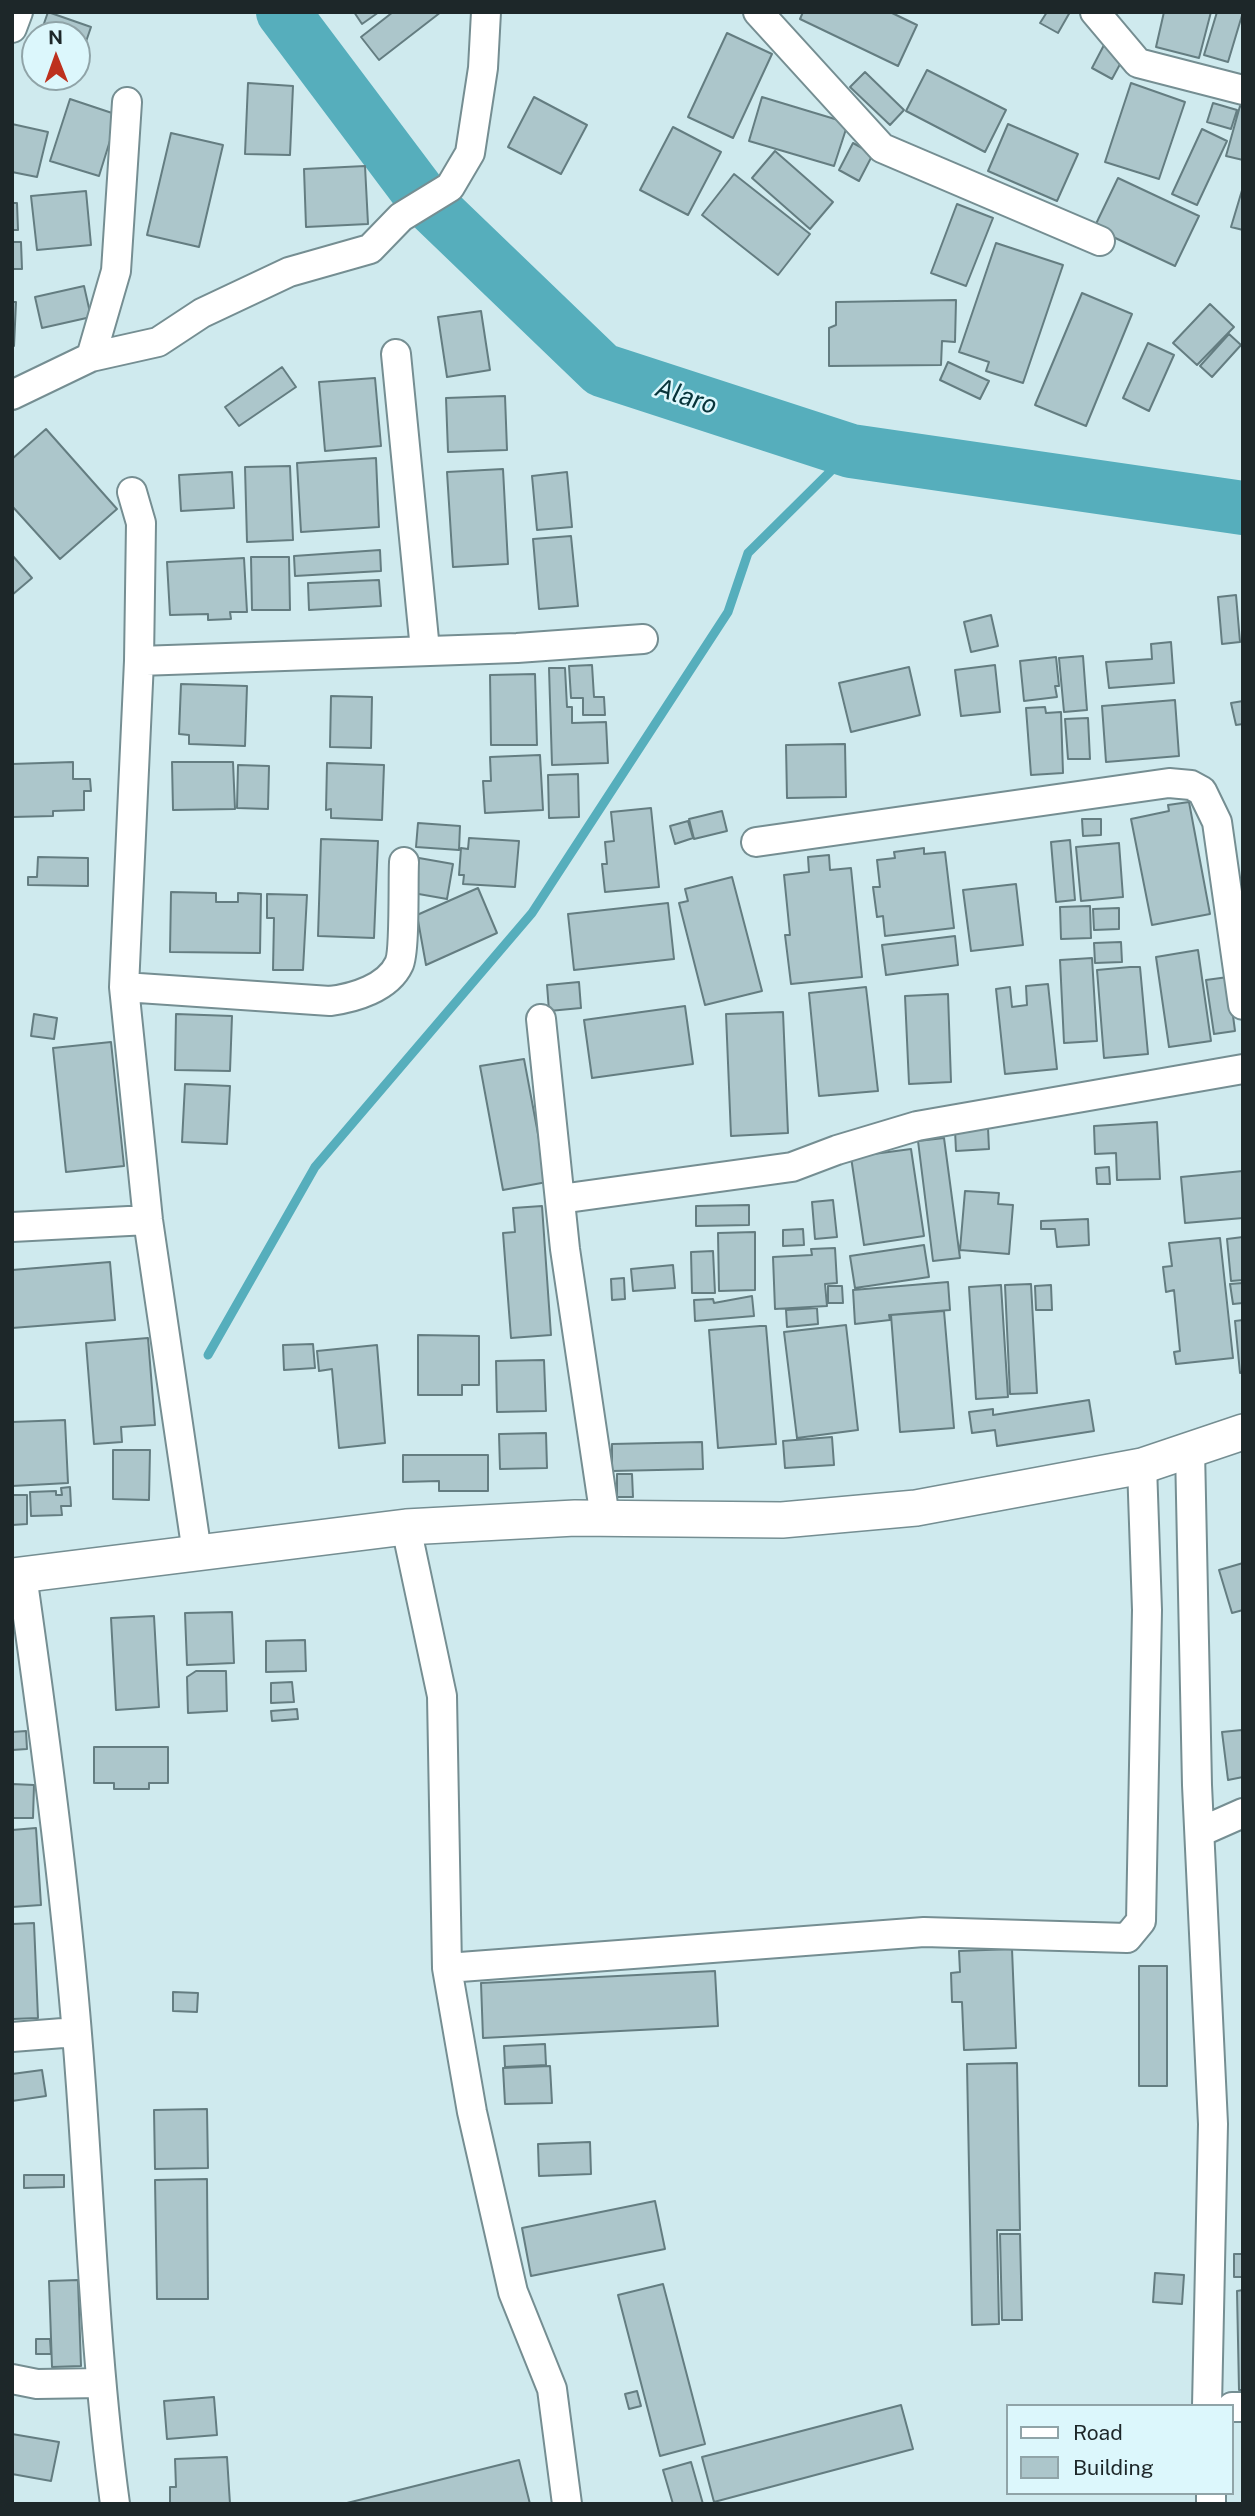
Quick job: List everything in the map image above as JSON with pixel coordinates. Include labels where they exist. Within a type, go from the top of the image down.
[{"type":"street","points":[[12,29],[18,12]]},
{"type":"street","points":[[12,395],[90,357],[158,342],[202,313],[289,272],[370,249],[401,217],[450,187],[470,153],[483,68],[486,12]]},
{"type":"street","points":[[758,12],[882,148],[1100,241]]},
{"type":"street","points":[[1095,12],[1138,63],[1243,90]]},
{"type":"street","points":[[90,357],[116,271],[127,102]]},
{"type":"street","points":[[396,354],[425,650]]},
{"type":"street","points":[[132,492],[141,523],[139,661],[124,987],[148,1220],[197,1553]]},
{"type":"street","points":[[139,661],[517,648],[643,639]]},
{"type":"street","points":[[756,842],[1169,783],[1191,785],[1202,791],[1217,822],[1243,1005]]},
{"type":"street","points":[[124,987],[330,1001],[360,994],[387,981],[400,963],[404,862]]},
{"type":"street","points":[[541,1019],[560,1199],[605,1518]]},
{"type":"street","points":[[560,1199],[792,1167],[837,1150],[917,1126],[1243,1069]]},
{"type":"street","points":[[12,1227],[148,1220]]},
{"type":"street","points":[[115,2504],[101,2383],[76,2032],[57,1841],[17,1575],[406,1527],[605,1518],[782,1520],[916,1508],[1142,1466],[1243,1433]]},
{"type":"street","points":[[1189,1450],[1200,1832],[1213,2124],[1207,2404]]},
{"type":"street","points":[[447,1968],[924,1932],[1127,1938],[1141,1921],[1147,1610],[1142,1466]]},
{"type":"street","points":[[406,1527],[442,1696],[447,1968],[472,2112],[513,2292],[552,2389],[567,2504]]},
{"type":"street","points":[[1200,1832],[1243,1813]]},
{"type":"street","points":[[12,2037],[76,2032]]},
{"type":"street","points":[[12,2379],[37,2384],[101,2383]]},
{"type":"building","points":[[48,12],[74,21],[45,21]]},
{"type":"building","points":[[354,12],[379,12],[362,24]]},
{"type":"building","points":[[393,12],[441,12],[379,60],[361,37]]},
{"type":"building","points":[[803,12],[890,12],[917,25],[898,66],[800,19]]},
{"type":"building","points":[[1047,12],[1070,12],[1058,33],[1040,23]]},
{"type":"building","points":[[1164,12],[1211,12],[1199,58],[1156,47]]},
{"type":"building","points":[[1217,12],[1243,12],[1228,62],[1204,55]]},
{"type":"building","points":[[727,33],[772,54],[733,138],[688,117]]},
{"type":"building","points":[[1104,45],[1125,55],[1112,79],[1092,68]]},
{"type":"building","points":[[927,70],[1006,110],[985,152],[906,111]]},
{"type":"building","points":[[865,72],[904,110],[890,125],[850,87]]},
{"type":"building","points":[[248,83],[293,86],[290,155],[245,154]]},
{"type":"building","points":[[1131,83],[1185,102],[1159,179],[1105,162]]},
{"type":"building","points":[[534,97],[587,125],[561,174],[508,147]]},
{"type":"building","points":[[762,97],[848,123],[834,166],[749,141]]},
{"type":"building","points":[[70,99],[118,115],[99,176],[50,161]]},
{"type":"building","points":[[1213,103],[1237,110],[1231,129],[1207,122]]},
{"type":"building","points":[[1240,106],[1243,107],[1243,160],[1226,156]]},
{"type":"building","points":[[12,124],[48,132],[37,177],[12,172]]},
{"type":"building","points":[[1008,124],[1078,154],[1057,201],[988,171]]},
{"type":"building","points":[[673,127],[721,152],[688,215],[640,190]]},
{"type":"building","points":[[1202,129],[1227,141],[1197,205],[1172,194]]},
{"type":"building","points":[[171,133],[223,145],[199,247],[147,235]]},
{"type":"building","points":[[853,143],[873,154],[859,181],[839,170]]},
{"type":"building","points":[[775,151],[833,202],[810,229],[752,178]]},
{"type":"building","points":[[365,166],[368,224],[306,227],[304,169]]},
{"type":"building","points":[[734,174],[810,234],[778,275],[702,215]]},
{"type":"building","points":[[1118,178],[1199,216],[1175,266],[1094,228]]},
{"type":"building","points":[[1243,187],[1243,230],[1231,227]]},
{"type":"building","points":[[86,191],[91,245],[37,250],[31,196]]},
{"type":"building","points":[[12,203],[17,203],[18,230],[12,230]]},
{"type":"building","points":[[957,204],[993,218],[966,286],[931,273]]},
{"type":"building","points":[[12,242],[21,242],[22,269],[12,269]]},
{"type":"building","points":[[996,243],[1063,265],[1023,383],[986,371],[989,362],[959,352]]},
{"type":"building","points":[[84,286],[91,317],[42,328],[35,297]]},
{"type":"building","points":[[1082,293],[1132,314],[1086,426],[1035,405]]},
{"type":"building","points":[[956,300],[955,342],[942,341],[941,365],[829,366],[829,328],[836,325],[836,302]]},
{"type":"building","points":[[12,302],[16,302],[14,346],[12,346]]},
{"type":"building","points":[[1210,304],[1234,327],[1197,365],[1173,343]]},
{"type":"building","points":[[481,311],[490,370],[447,377],[438,317]]},
{"type":"building","points":[[1229,334],[1241,345],[1212,377],[1200,366]]},
{"type":"building","points":[[1148,343],[1174,355],[1149,411],[1123,398]]},
{"type":"building","points":[[948,362],[989,381],[980,399],[940,380]]},
{"type":"building","points":[[282,367],[296,387],[239,426],[225,407]]},
{"type":"building","points":[[375,378],[381,446],[325,451],[319,382]]},
{"type":"building","points":[[505,396],[507,450],[448,452],[446,398]]},
{"type":"building","points":[[46,429],[117,509],[60,559],[12,506],[12,459]]},
{"type":"building","points":[[376,458],[379,527],[301,532],[297,463]]},
{"type":"building","points":[[290,466],[293,540],[247,542],[245,467]]},
{"type":"building","points":[[503,469],[508,564],[453,567],[447,472]]},
{"type":"building","points":[[232,472],[234,508],[181,511],[179,475]]},
{"type":"building","points":[[567,472],[572,527],[537,530],[532,476]]},
{"type":"building","points":[[571,536],[578,606],[539,609],[533,539]]},
{"type":"building","points":[[380,550],[381,571],[295,576],[294,556]]},
{"type":"building","points":[[12,555],[32,578],[12,595]]},
{"type":"building","points":[[251,557],[289,557],[290,610],[252,610]]},
{"type":"building","points":[[244,558],[247,612],[230,612],[231,619],[208,620],[208,614],[170,615],[167,562]]},
{"type":"building","points":[[379,580],[381,606],[309,610],[308,583]]},
{"type":"building","points":[[1236,595],[1240,642],[1222,644],[1218,597]]},
{"type":"building","points":[[991,615],[998,646],[971,652],[964,622]]},
{"type":"building","points":[[1171,642],[1174,683],[1109,688],[1106,662],[1152,659],[1151,644]]},
{"type":"building","points":[[1083,656],[1087,710],[1064,712],[1059,658]]},
{"type":"building","points":[[1056,657],[1059,686],[1055,686],[1057,697],[1024,701],[1020,661]]},
{"type":"building","points":[[592,665],[594,697],[604,697],[605,715],[583,715],[583,698],[571,698],[569,666]]},
{"type":"building","points":[[995,665],[1000,712],[961,716],[955,670]]},
{"type":"building","points":[[909,667],[920,715],[851,732],[839,683]]},
{"type":"building","points":[[549,668],[565,668],[567,707],[572,707],[572,723],[606,722],[608,763],[552,765]]},
{"type":"building","points":[[535,674],[537,745],[491,745],[490,675]]},
{"type":"building","points":[[181,684],[247,686],[245,746],[189,744],[189,735],[179,734]]},
{"type":"building","points":[[331,696],[372,697],[371,748],[330,747]]},
{"type":"building","points":[[1175,700],[1179,756],[1106,762],[1102,706]]},
{"type":"building","points":[[1243,701],[1243,724],[1236,725],[1231,703]]},
{"type":"building","points":[[1045,707],[1046,713],[1061,712],[1063,773],[1031,775],[1026,708]]},
{"type":"building","points":[[1088,718],[1090,759],[1068,759],[1065,719]]},
{"type":"building","points":[[845,744],[846,797],[787,798],[786,745]]},
{"type":"building","points":[[540,755],[543,810],[485,813],[483,781],[491,781],[490,757]]},
{"type":"building","points":[[73,762],[73,779],[90,779],[91,791],[84,791],[84,810],[53,811],[53,816],[12,817],[12,764]]},
{"type":"building","points":[[172,762],[233,762],[235,809],[173,810]]},
{"type":"building","points":[[327,763],[384,765],[382,820],[331,818],[331,809],[326,810]]},
{"type":"building","points":[[238,765],[269,766],[268,809],[237,808]]},
{"type":"building","points":[[578,774],[579,817],[549,818],[548,775]]},
{"type":"building","points":[[1189,802],[1210,914],[1152,925],[1131,819],[1169,811],[1168,805]]},
{"type":"building","points":[[651,808],[659,887],[605,892],[602,864],[607,864],[605,842],[614,841],[611,812]]},
{"type":"building","points":[[722,811],[727,831],[694,839],[689,819]]},
{"type":"building","points":[[1082,819],[1101,819],[1101,835],[1083,836]]},
{"type":"building","points":[[688,821],[693,838],[675,844],[670,826]]},
{"type":"building","points":[[418,823],[460,826],[459,850],[416,847]]},
{"type":"building","points":[[469,838],[519,841],[515,887],[463,884],[464,875],[459,875],[461,848],[468,849]]},
{"type":"building","points":[[321,839],[378,841],[374,938],[318,936]]},
{"type":"building","points":[[1070,840],[1075,900],[1056,902],[1051,842]]},
{"type":"building","points":[[1119,843],[1123,897],[1081,901],[1076,847]]},
{"type":"building","points":[[924,848],[924,854],[945,852],[954,928],[885,936],[883,916],[877,917],[873,887],[880,887],[877,860],[895,858],[894,852]]},
{"type":"building","points":[[829,855],[830,870],[851,868],[862,977],[791,984],[785,935],[790,935],[784,875],[809,872],[808,857]]},
{"type":"building","points":[[38,857],[88,858],[88,886],[28,885],[28,877],[37,877]]},
{"type":"building","points":[[419,858],[453,864],[447,899],[413,893]]},
{"type":"building","points":[[732,877],[762,991],[705,1005],[679,903],[688,901],[685,889]]},
{"type":"building","points":[[1016,884],[1023,945],[971,951],[963,890]]},
{"type":"building","points":[[478,888],[497,933],[426,965],[417,915]]},
{"type":"building","points":[[171,892],[216,893],[216,902],[238,902],[238,893],[261,894],[260,953],[170,952]]},
{"type":"building","points":[[267,894],[307,895],[303,970],[273,970],[274,918],[267,918]]},
{"type":"building","points":[[668,903],[674,959],[574,970],[568,914]]},
{"type":"building","points":[[1090,906],[1091,938],[1061,939],[1060,907]]},
{"type":"building","points":[[1119,908],[1119,929],[1094,930],[1093,909]]},
{"type":"building","points":[[955,936],[958,965],[886,975],[882,945]]},
{"type":"building","points":[[1121,942],[1122,962],[1095,963],[1094,943]]},
{"type":"building","points":[[1198,950],[1211,1041],[1169,1047],[1156,957]]},
{"type":"building","points":[[1092,958],[1097,1041],[1064,1043],[1060,960]]},
{"type":"building","points":[[1140,967],[1148,1054],[1104,1058],[1097,970]]},
{"type":"building","points":[[1228,977],[1235,1031],[1214,1034],[1206,980]]},
{"type":"building","points":[[579,982],[581,1008],[549,1011],[547,985]]},
{"type":"building","points":[[1048,984],[1057,1069],[1005,1074],[996,989],[1010,987],[1012,1007],[1027,1005],[1026,986]]},
{"type":"building","points":[[866,987],[878,1091],[819,1096],[809,993]]},
{"type":"building","points":[[948,994],[951,1082],[909,1084],[905,996]]},
{"type":"building","points":[[685,1006],[693,1064],[592,1078],[584,1020]]},
{"type":"building","points":[[783,1012],[788,1133],[731,1136],[726,1014]]},
{"type":"building","points":[[34,1014],[57,1018],[54,1039],[31,1036]]},
{"type":"building","points":[[176,1014],[232,1016],[230,1071],[175,1070]]},
{"type":"building","points":[[111,1042],[124,1166],[66,1172],[53,1048]]},
{"type":"building","points":[[524,1059],[547,1182],[503,1190],[480,1066]]},
{"type":"building","points":[[185,1084],[230,1086],[227,1144],[182,1142]]},
{"type":"building","points":[[1157,1122],[1160,1179],[1117,1180],[1116,1153],[1095,1154],[1094,1126]]},
{"type":"building","points":[[988,1128],[989,1149],[956,1151],[955,1130]]},
{"type":"building","points":[[944,1138],[960,1258],[933,1261],[918,1141]]},
{"type":"building","points":[[911,1149],[924,1236],[864,1245],[851,1157]]},
{"type":"building","points":[[1109,1167],[1110,1184],[1097,1184],[1096,1168]]},
{"type":"building","points":[[1243,1171],[1243,1218],[1185,1223],[1181,1177]]},
{"type":"building","points":[[965,1191],[999,1193],[998,1204],[1013,1205],[1009,1254],[960,1250]]},
{"type":"building","points":[[833,1200],[837,1237],[815,1239],[812,1202]]},
{"type":"building","points":[[749,1205],[749,1225],[696,1226],[696,1206]]},
{"type":"building","points":[[542,1206],[551,1335],[511,1338],[503,1233],[515,1232],[513,1208]]},
{"type":"building","points":[[1088,1219],[1089,1245],[1057,1247],[1055,1229],[1041,1229],[1041,1221]]},
{"type":"building","points":[[803,1229],[804,1245],[783,1246],[783,1230]]},
{"type":"building","points":[[755,1232],[755,1290],[719,1291],[718,1233]]},
{"type":"building","points":[[1243,1237],[1243,1280],[1231,1281],[1227,1239]]},
{"type":"building","points":[[1220,1238],[1233,1358],[1176,1364],[1174,1352],[1180,1351],[1174,1290],[1166,1292],[1163,1267],[1172,1266],[1169,1243]]},
{"type":"building","points":[[924,1245],[929,1277],[855,1288],[850,1256]]},
{"type":"building","points":[[835,1248],[837,1283],[825,1284],[827,1306],[775,1309],[773,1257],[812,1255],[811,1249]]},
{"type":"building","points":[[713,1251],[715,1293],[692,1293],[691,1252]]},
{"type":"building","points":[[110,1262],[115,1320],[12,1328],[12,1270]]},
{"type":"building","points":[[673,1265],[675,1288],[633,1291],[631,1269]]},
{"type":"building","points":[[624,1278],[625,1299],[612,1300],[611,1279]]},
{"type":"building","points":[[948,1282],[950,1310],[889,1315],[890,1320],[855,1324],[853,1290]]},
{"type":"building","points":[[1243,1283],[1243,1303],[1233,1304],[1230,1284]]},
{"type":"building","points":[[1031,1284],[1037,1393],[1010,1394],[1005,1285]]},
{"type":"building","points":[[1001,1285],[1008,1397],[976,1399],[969,1287]]},
{"type":"building","points":[[1051,1285],[1052,1310],[1036,1310],[1035,1286]]},
{"type":"building","points":[[828,1286],[842,1286],[843,1303],[828,1303]]},
{"type":"building","points":[[752,1296],[754,1316],[695,1321],[694,1300],[713,1299],[714,1303]]},
{"type":"building","points":[[817,1308],[818,1324],[787,1327],[786,1310]]},
{"type":"building","points":[[944,1311],[954,1428],[900,1432],[891,1315]]},
{"type":"building","points":[[1243,1320],[1243,1372],[1240,1373],[1235,1321]]},
{"type":"building","points":[[846,1325],[858,1430],[797,1438],[784,1332]]},
{"type":"building","points":[[766,1326],[776,1444],[718,1448],[709,1330]]},
{"type":"building","points":[[418,1335],[479,1336],[479,1385],[462,1385],[462,1395],[418,1395]]},
{"type":"building","points":[[148,1338],[155,1425],[121,1427],[122,1442],[94,1444],[86,1343]]},
{"type":"building","points":[[313,1344],[315,1368],[284,1370],[283,1345]]},
{"type":"building","points":[[377,1345],[385,1443],[339,1448],[332,1369],[319,1371],[317,1351]]},
{"type":"building","points":[[544,1360],[546,1411],[497,1412],[496,1361]]},
{"type":"building","points":[[1089,1400],[1094,1431],[997,1446],[995,1430],[972,1433],[969,1412],[993,1409],[993,1415]]},
{"type":"building","points":[[65,1420],[68,1483],[12,1486],[12,1422]]},
{"type":"building","points":[[546,1433],[547,1468],[500,1469],[499,1434]]},
{"type":"building","points":[[832,1437],[834,1465],[785,1468],[783,1441]]},
{"type":"building","points":[[702,1442],[703,1469],[612,1471],[612,1444]]},
{"type":"building","points":[[113,1450],[150,1450],[149,1500],[113,1499]]},
{"type":"building","points":[[403,1455],[488,1455],[488,1491],[439,1491],[439,1481],[403,1482]]},
{"type":"building","points":[[617,1474],[632,1474],[633,1497],[617,1497]]},
{"type":"building","points":[[70,1487],[71,1506],[61,1506],[62,1515],[31,1516],[30,1492],[56,1491],[56,1495],[62,1495],[61,1488]]},
{"type":"building","points":[[12,1495],[27,1495],[27,1524],[12,1525]]},
{"type":"building","points":[[1243,1563],[1243,1610],[1232,1613],[1219,1570]]},
{"type":"building","points":[[232,1612],[234,1663],[187,1665],[185,1613]]},
{"type":"building","points":[[154,1616],[159,1707],[116,1710],[111,1618]]},
{"type":"building","points":[[305,1640],[306,1671],[266,1672],[266,1641]]},
{"type":"building","points":[[196,1671],[226,1671],[227,1711],[188,1713],[187,1677]]},
{"type":"building","points":[[292,1682],[294,1702],[271,1703],[271,1683]]},
{"type":"building","points":[[297,1709],[298,1719],[272,1721],[271,1711]]},
{"type":"building","points":[[1242,1730],[1243,1777],[1228,1780],[1222,1732]]},
{"type":"building","points":[[26,1731],[27,1749],[12,1750],[12,1732]]},
{"type":"building","points":[[94,1747],[168,1747],[168,1783],[149,1783],[149,1789],[114,1789],[114,1783],[94,1783]]},
{"type":"building","points":[[12,1784],[34,1785],[33,1818],[12,1818]]},
{"type":"building","points":[[36,1828],[41,1905],[12,1907],[12,1830]]},
{"type":"building","points":[[34,1923],[38,2018],[12,2019],[12,1924]]},
{"type":"building","points":[[1012,1949],[1016,2048],[964,2050],[962,2002],[952,2002],[951,1973],[960,1972],[959,1951]]},
{"type":"building","points":[[1139,1966],[1167,1966],[1167,2086],[1139,2086]]},
{"type":"building","points":[[715,1971],[718,2026],[483,2038],[481,1983]]},
{"type":"building","points":[[173,1992],[198,1993],[197,2012],[173,2011]]},
{"type":"building","points":[[545,2044],[546,2065],[505,2067],[504,2046]]},
{"type":"building","points":[[1017,2063],[1020,2230],[997,2230],[999,2324],[972,2325],[967,2064]]},
{"type":"building","points":[[550,2066],[552,2103],[505,2104],[503,2068]]},
{"type":"building","points":[[42,2070],[46,2096],[12,2101],[12,2074]]},
{"type":"building","points":[[207,2109],[208,2168],[155,2169],[154,2110]]},
{"type":"building","points":[[590,2142],[591,2174],[539,2176],[538,2144]]},
{"type":"building","points":[[24,2175],[64,2175],[64,2187],[24,2188]]},
{"type":"building","points":[[207,2179],[208,2299],[157,2299],[155,2180]]},
{"type":"building","points":[[655,2201],[665,2249],[531,2276],[522,2228]]},
{"type":"building","points":[[1000,2234],[1020,2234],[1022,2320],[1002,2320]]},
{"type":"building","points":[[1234,2254],[1243,2254],[1243,2277],[1234,2277]]},
{"type":"building","points":[[1155,2273],[1184,2275],[1182,2304],[1153,2302]]},
{"type":"building","points":[[78,2280],[81,2366],[52,2367],[49,2281]]},
{"type":"building","points":[[663,2284],[705,2444],[660,2456],[618,2295]]},
{"type":"building","points":[[1243,2290],[1243,2390],[1239,2390],[1237,2291]]},
{"type":"building","points":[[36,2339],[50,2339],[51,2354],[36,2354]]},
{"type":"building","points":[[637,2391],[641,2406],[629,2409],[625,2394]]},
{"type":"building","points":[[214,2397],[217,2435],[167,2439],[164,2401]]},
{"type":"building","points":[[901,2405],[913,2449],[714,2502],[702,2457]]},
{"type":"building","points":[[12,2434],[59,2442],[51,2481],[12,2474]]},
{"type":"building","points":[[227,2457],[230,2504],[170,2504],[170,2487],[176,2487],[175,2459]]},
{"type":"building","points":[[519,2460],[530,2504],[343,2504]]},
{"type":"building","points":[[691,2462],[703,2504],[673,2504],[663,2470]]},
{"type":"waterway","name":"Alaro","points":[[283,12],[422,197],[602,370],[851,451],[1243,508]]},
{"type":"waterway","points":[[208,1355],[315,1167],[532,913],[728,612],[748,553],[851,451]]}]
